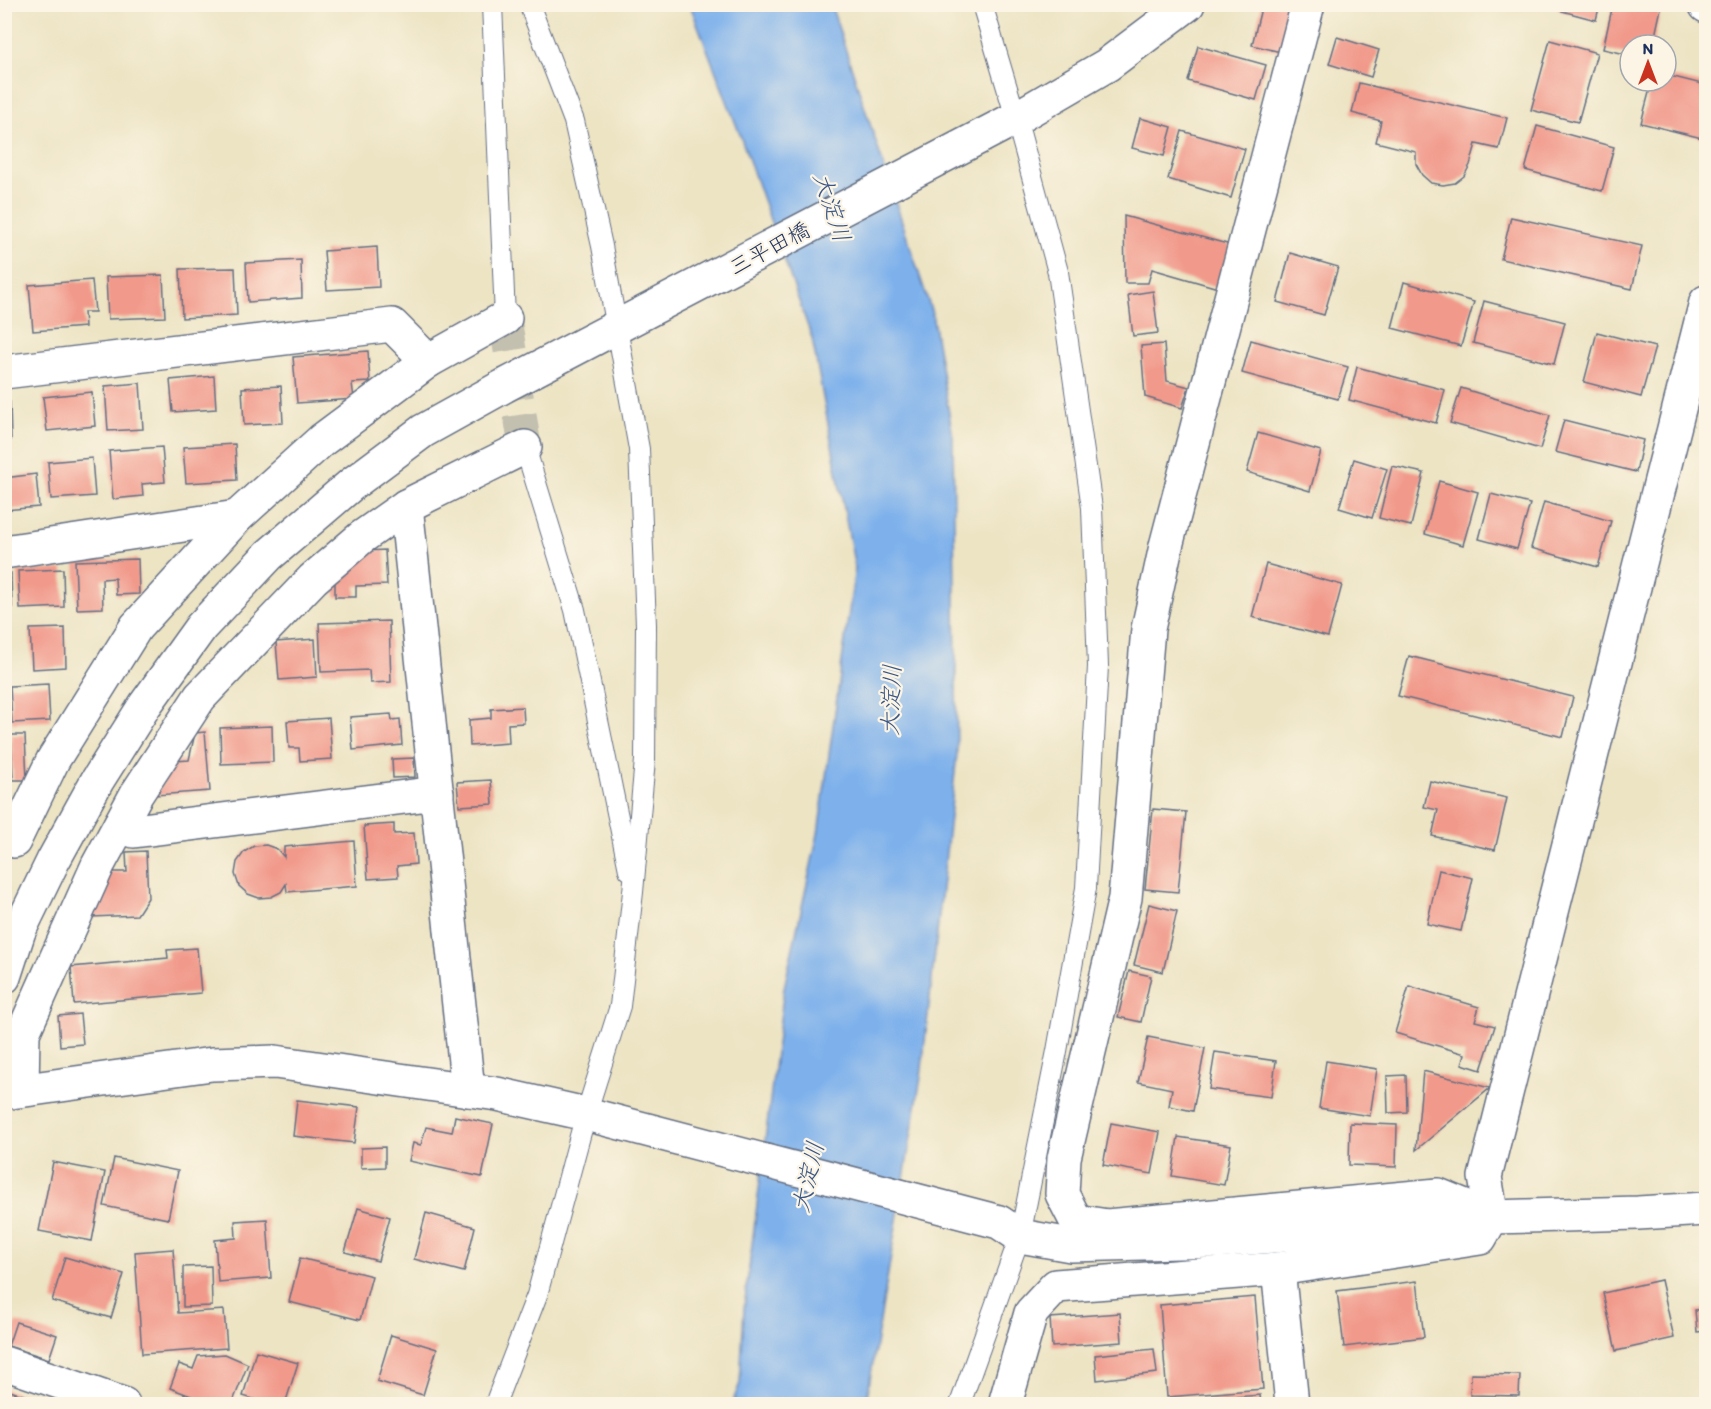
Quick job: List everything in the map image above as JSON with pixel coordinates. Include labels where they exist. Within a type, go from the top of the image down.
[{"type":"street","name":"三平田橋","points":[[4,977],[19,931],[53,861],[97,781],[145,705],[201,627],[269,555],[352,484],[423,431],[504,386],[1016,118],[1107,65],[1188,4]]},
{"type":"street","points":[[1308,4],[1166,546],[1148,629],[1125,898],[1064,1158],[1062,1194],[1076,1221],[1107,1226],[1438,1195],[1492,1216]]},
{"type":"street","points":[[1005,1404],[1031,1313],[1056,1286],[1278,1269],[1480,1239],[1492,1216],[1485,1177],[1707,302]]},
{"type":"street","points":[[53,861],[9,835],[136,627],[237,517],[322,440],[428,361],[505,318]]},
{"type":"street","points":[[4,372],[392,325],[428,361]]},
{"type":"street","points":[[525,447],[406,506],[362,537],[313,579],[200,697],[136,795],[98,865],[23,1033],[13,1091],[212,1064],[275,1062],[468,1090],[586,1114],[1071,1245],[1216,1241],[1492,1216],[1707,1209]]},
{"type":"street","points":[[406,506],[468,1090]]},
{"type":"street","points":[[4,552],[237,517]]},
{"type":"street","points":[[120,825],[134,831],[436,793]]},
{"type":"street","points":[[1278,1269],[1292,1404]]},
{"type":"street","points":[[4,1363],[87,1399],[123,1404]]},
{"type":"lane","points":[[492,4],[505,318]]},
{"type":"lane","points":[[495,1404],[537,1295],[586,1114],[620,1006],[645,760],[646,626],[639,449],[602,246],[574,121],[529,4]]},
{"type":"lane","points":[[960,1404],[1010,1229],[1057,1051],[1086,888],[1098,666],[1092,508],[1058,272],[982,4]]},
{"type":"lane","points":[[525,447],[575,610],[633,892]]},
{"type":"water","name":"大淀川","points":[[690,5],[831,5],[932,313],[953,437],[957,754],[921,1077],[866,1404],[732,1404],[740,1383],[744,1309],[784,988],[818,834],[855,568],[812,338],[739,132]]},
{"type":"building","points":[[1262,4],[1294,4],[1281,52],[1252,45]]},
{"type":"building","points":[[1559,4],[1600,4],[1596,20],[1558,10]]},
{"type":"building","points":[[1613,4],[1662,4],[1656,33],[1618,33],[1618,52],[1603,49]]},
{"type":"building","points":[[1337,37],[1379,50],[1371,77],[1329,64]]},
{"type":"building","points":[[1550,40],[1597,53],[1578,122],[1531,110]]},
{"type":"building","points":[[1198,46],[1266,65],[1256,100],[1188,81]]},
{"type":"building","points":[[1678,78],[1706,85],[1706,139],[1641,123],[1649,93],[1678,93]]},
{"type":"building","points":[[1359,83],[1507,118],[1499,149],[1476,144],[1464,176],[1455,183],[1443,185],[1431,183],[1422,175],[1416,164],[1416,152],[1376,142],[1381,121],[1352,113]]},
{"type":"building","points":[[1140,118],[1172,127],[1164,156],[1132,148]]},
{"type":"building","points":[[1537,126],[1614,147],[1602,191],[1525,170]]},
{"type":"building","points":[[1182,131],[1245,149],[1231,198],[1168,179]]},
{"type":"building","points":[[1124,216],[1231,245],[1218,288],[1152,269],[1148,283],[1125,283]]},
{"type":"building","points":[[1511,217],[1642,246],[1632,289],[1501,259]]},
{"type":"building","points":[[377,247],[379,287],[327,290],[324,251]]},
{"type":"building","points":[[1290,253],[1338,267],[1324,315],[1277,302]]},
{"type":"building","points":[[301,260],[302,298],[248,302],[246,263]]},
{"type":"building","points":[[235,268],[237,315],[182,318],[180,269]]},
{"type":"building","points":[[163,275],[165,317],[108,319],[106,277]]},
{"type":"building","points":[[92,280],[95,312],[84,312],[85,327],[33,331],[29,285]]},
{"type":"building","points":[[1404,282],[1474,302],[1461,346],[1392,328]]},
{"type":"building","points":[[1153,291],[1158,333],[1133,336],[1128,295]]},
{"type":"building","points":[[1484,301],[1565,322],[1554,364],[1473,343]]},
{"type":"building","points":[[4,315],[6,315],[8,336],[4,337]]},
{"type":"building","points":[[1597,332],[1655,347],[1641,397],[1584,382]]},
{"type":"building","points":[[1251,340],[1348,367],[1338,399],[1242,373]]},
{"type":"building","points":[[1164,344],[1167,381],[1189,387],[1182,408],[1145,397],[1141,346]]},
{"type":"building","points":[[368,351],[370,382],[352,383],[354,399],[297,403],[293,357]]},
{"type":"building","points":[[1357,367],[1445,390],[1436,423],[1349,400]]},
{"type":"building","points":[[214,376],[216,409],[173,412],[170,380]]},
{"type":"building","points":[[140,383],[143,429],[108,431],[105,386]]},
{"type":"building","points":[[281,386],[283,423],[244,425],[242,388]]},
{"type":"building","points":[[1461,388],[1550,415],[1540,449],[1450,423]]},
{"type":"building","points":[[92,392],[95,426],[47,431],[43,397]]},
{"type":"building","points":[[4,402],[10,402],[11,440],[4,440]]},
{"type":"building","points":[[1564,420],[1643,440],[1636,472],[1555,452]]},
{"type":"building","points":[[1258,433],[1321,451],[1310,491],[1247,472]]},
{"type":"building","points":[[235,444],[237,480],[186,483],[183,447]]},
{"type":"building","points":[[162,447],[165,482],[142,484],[143,496],[113,499],[109,451]]},
{"type":"building","points":[[92,458],[95,496],[51,499],[48,462]]},
{"type":"building","points":[[1354,459],[1387,469],[1372,518],[1339,508]]},
{"type":"building","points":[[1392,466],[1424,473],[1411,526],[1379,518]]},
{"type":"building","points":[[36,474],[39,507],[4,510],[4,478]]},
{"type":"building","points":[[1439,481],[1478,492],[1463,545],[1425,534]]},
{"type":"building","points":[[1491,494],[1530,504],[1517,549],[1479,539]]},
{"type":"building","points":[[1544,502],[1611,521],[1598,567],[1531,548]]},
{"type":"building","points":[[385,550],[387,585],[356,586],[356,597],[335,597],[335,580],[366,551]]},
{"type":"building","points":[[138,559],[139,594],[116,595],[115,578],[102,579],[103,608],[77,609],[75,561]]},
{"type":"building","points":[[1266,564],[1342,585],[1328,637],[1252,617]]},
{"type":"building","points":[[63,569],[64,607],[20,609],[18,571]]},
{"type":"building","points":[[4,573],[11,573],[12,608],[4,609]]},
{"type":"building","points":[[389,621],[391,682],[370,683],[369,670],[321,672],[319,623]]},
{"type":"building","points":[[65,628],[66,667],[32,669],[30,629]]},
{"type":"building","points":[[315,639],[317,677],[279,680],[276,642]]},
{"type":"building","points":[[1409,656],[1573,697],[1563,737],[1398,696]]},
{"type":"building","points":[[48,684],[50,721],[12,723],[10,686]]},
{"type":"building","points":[[523,707],[524,723],[508,724],[509,743],[470,746],[469,720],[491,718],[491,709]]},
{"type":"building","points":[[391,714],[392,720],[400,719],[402,745],[353,750],[350,717]]},
{"type":"building","points":[[329,718],[332,759],[300,761],[299,748],[289,748],[287,721]]},
{"type":"building","points":[[272,726],[273,762],[221,764],[220,728]]},
{"type":"building","points":[[205,732],[210,791],[156,795],[175,761],[189,760],[195,733]]},
{"type":"building","points":[[11,735],[25,735],[27,780],[13,780]]},
{"type":"building","points":[[414,758],[415,777],[393,778],[392,759]]},
{"type":"building","points":[[491,780],[493,804],[459,806],[457,782]]},
{"type":"building","points":[[1430,781],[1507,798],[1495,850],[1432,836],[1438,810],[1424,807]]},
{"type":"building","points":[[1153,809],[1186,812],[1178,892],[1145,889]]},
{"type":"building","points":[[394,824],[394,834],[414,833],[416,864],[397,866],[398,877],[368,879],[364,826]]},
{"type":"building","points":[[354,841],[357,886],[287,892],[286,884],[281,892],[271,897],[259,898],[248,894],[239,886],[235,874],[237,862],[244,852],[254,846],[266,845],[277,849],[284,857],[284,847]]},
{"type":"building","points":[[146,851],[148,898],[137,915],[92,917],[106,872],[127,872],[126,852]]},
{"type":"building","points":[[1439,870],[1473,878],[1461,931],[1427,924]]},
{"type":"building","points":[[1149,904],[1177,911],[1163,972],[1134,965]]},
{"type":"building","points":[[197,948],[201,993],[74,1004],[71,967],[168,958],[167,950]]},
{"type":"building","points":[[1129,971],[1151,976],[1141,1022],[1118,1017]]},
{"type":"building","points":[[1409,986],[1479,1007],[1475,1021],[1495,1026],[1481,1070],[1462,1064],[1465,1054],[1395,1033]]},
{"type":"building","points":[[80,1014],[83,1044],[60,1046],[58,1016]]},
{"type":"building","points":[[1148,1037],[1205,1048],[1193,1111],[1169,1106],[1172,1089],[1138,1082]]},
{"type":"building","points":[[1215,1052],[1276,1061],[1271,1097],[1209,1089]]},
{"type":"building","points":[[1326,1061],[1377,1069],[1370,1116],[1319,1108]]},
{"type":"building","points":[[1423,1071],[1490,1088],[1416,1150]]},
{"type":"building","points":[[1406,1075],[1407,1112],[1388,1113],[1387,1076]]},
{"type":"building","points":[[297,1100],[359,1107],[354,1143],[293,1136]]},
{"type":"building","points":[[455,1116],[493,1124],[482,1177],[409,1161],[413,1143],[421,1145],[426,1127],[452,1132]]},
{"type":"building","points":[[1111,1123],[1160,1132],[1152,1174],[1103,1165]]},
{"type":"building","points":[[1350,1123],[1397,1125],[1396,1167],[1349,1165]]},
{"type":"building","points":[[1178,1137],[1231,1145],[1224,1185],[1172,1176]]},
{"type":"building","points":[[385,1147],[385,1167],[361,1168],[361,1148]]},
{"type":"building","points":[[114,1158],[178,1171],[168,1219],[104,1206]]},
{"type":"building","points":[[53,1162],[105,1172],[92,1241],[39,1231]]},
{"type":"building","points":[[358,1208],[390,1217],[378,1261],[345,1252]]},
{"type":"building","points":[[426,1213],[475,1227],[464,1272],[414,1259]]},
{"type":"building","points":[[267,1219],[271,1278],[218,1282],[215,1240],[236,1238],[235,1221]]},
{"type":"building","points":[[173,1249],[178,1313],[224,1310],[227,1348],[142,1354],[135,1252]]},
{"type":"building","points":[[65,1257],[124,1274],[111,1318],[52,1301]]},
{"type":"building","points":[[300,1258],[372,1276],[360,1320],[289,1302]]},
{"type":"building","points":[[211,1266],[212,1306],[183,1307],[183,1267]]},
{"type":"building","points":[[1661,1280],[1674,1338],[1616,1351],[1603,1293]]},
{"type":"building","points":[[1417,1281],[1424,1337],[1344,1347],[1337,1291]]},
{"type":"building","points":[[1255,1297],[1263,1389],[1167,1397],[1160,1305]]},
{"type":"building","points":[[1706,1309],[1706,1331],[1697,1332],[1695,1310]]},
{"type":"building","points":[[1120,1313],[1122,1342],[1052,1347],[1050,1318]]},
{"type":"building","points":[[16,1322],[57,1335],[49,1359],[8,1346]]},
{"type":"building","points":[[391,1335],[437,1349],[423,1395],[377,1381]]},
{"type":"building","points":[[1154,1349],[1157,1373],[1097,1380],[1095,1355]]},
{"type":"building","points":[[256,1351],[298,1363],[285,1404],[270,1404],[243,1396]]},
{"type":"building","points":[[225,1354],[248,1364],[232,1404],[212,1404],[170,1388],[179,1364],[193,1369],[198,1356]]},
{"type":"building","points":[[1471,1374],[1520,1375],[1519,1396],[1470,1395]]},
{"type":"building","points":[[4,1389],[50,1404],[4,1404]]},
{"type":"building","points":[[1260,1395],[1261,1404],[1172,1404],[1172,1402]]},
{"type":"tunnel","points":[[505,318],[525,447]]}]
